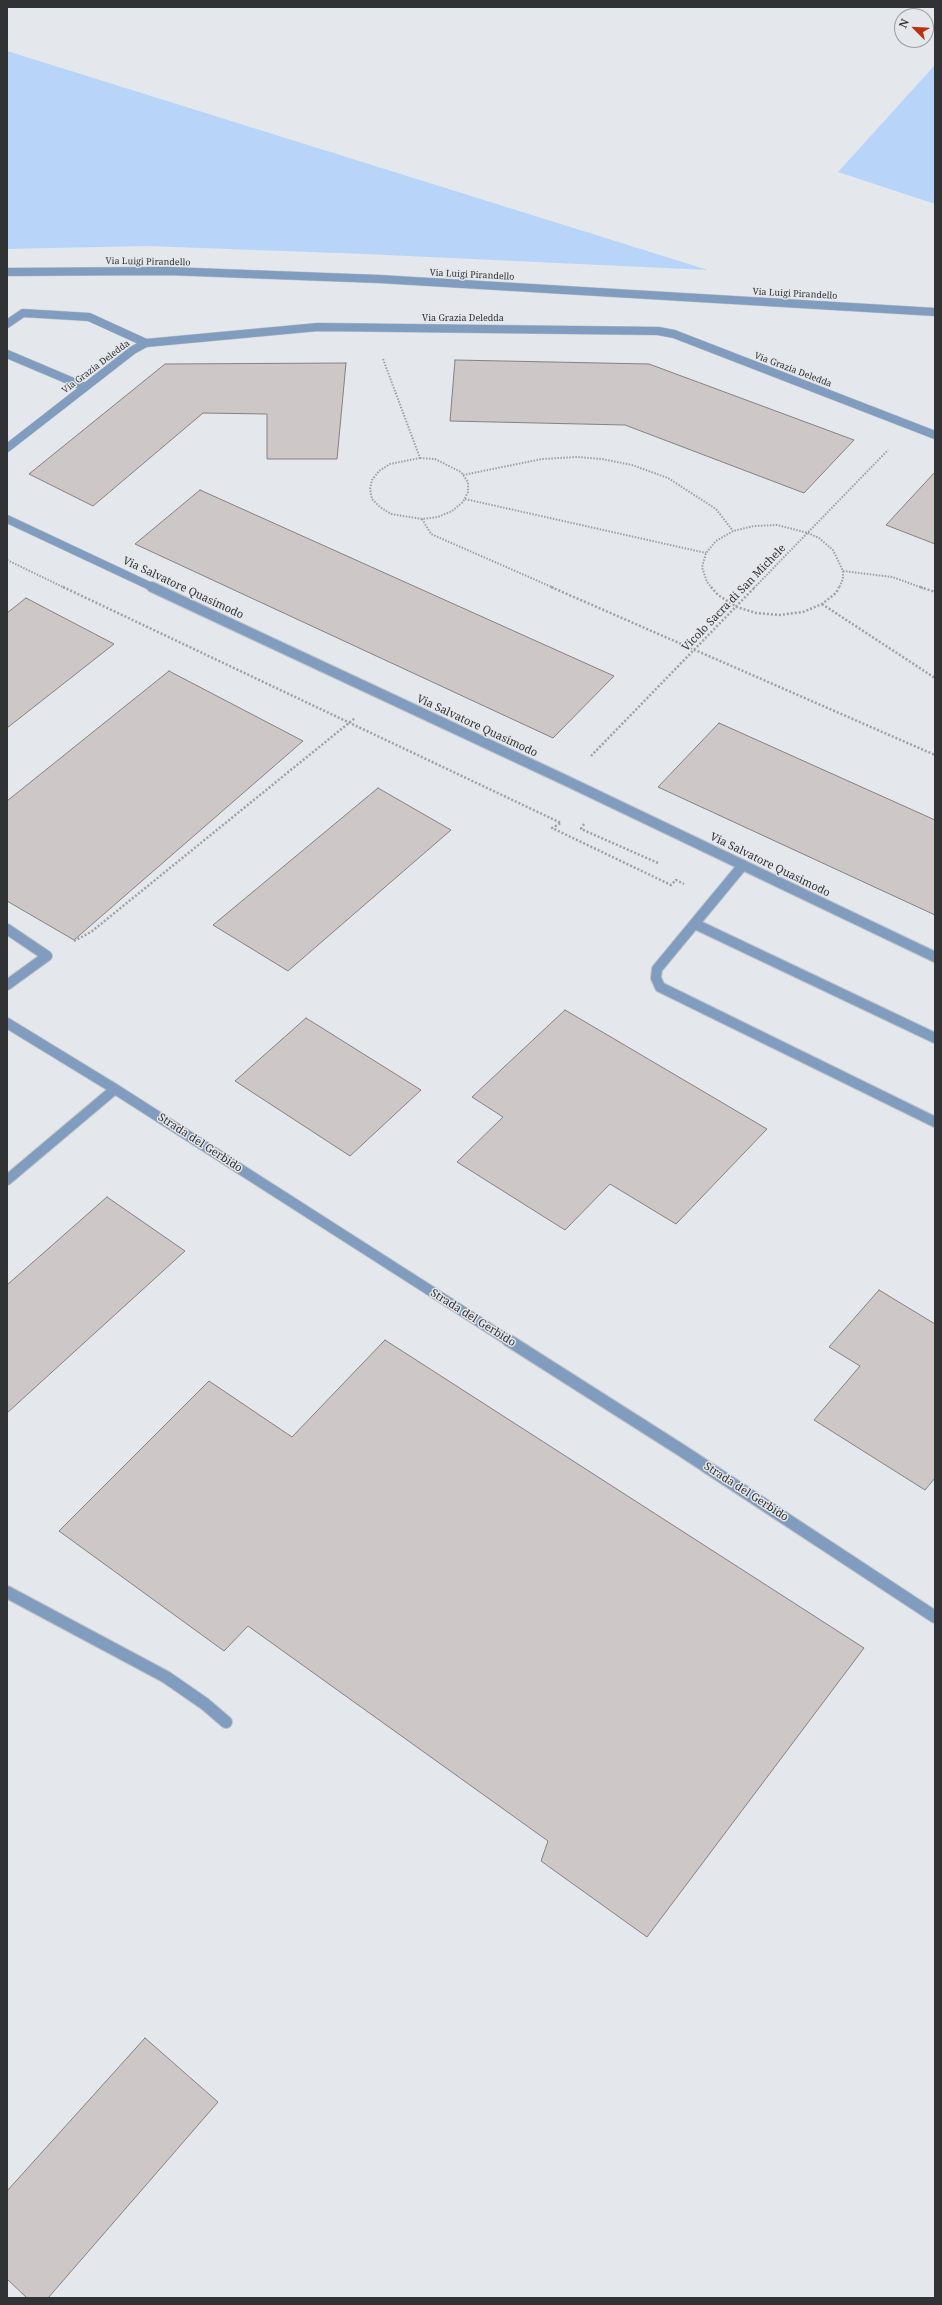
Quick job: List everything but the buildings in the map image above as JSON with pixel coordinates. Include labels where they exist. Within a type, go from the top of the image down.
[{"type":"street","name":"Via Luigi Pirandello","points":[[7,272],[167,271],[379,279],[935,312]]},
{"type":"street","points":[[7,324],[23,313],[89,316],[146,343]]},
{"type":"street","name":"Via Grazia Deledda","points":[[7,448],[133,350],[146,343],[318,328],[658,331],[674,334],[935,435]]},
{"type":"street","points":[[7,354],[85,387]]},
{"type":"street","name":"Via Salvatore Quasimodo","points":[[7,519],[567,781],[935,957]]},
{"type":"street","points":[[743,865],[658,969],[656,978],[660,987],[935,1122]]},
{"type":"street","points":[[695,924],[935,1038]]},
{"type":"street","points":[[7,929],[47,956],[7,985]]},
{"type":"street","name":"Strada del Gerbido","points":[[7,1023],[115,1089],[681,1450],[935,1617]]},
{"type":"street","points":[[7,1180],[115,1089]]},
{"type":"street","points":[[7,1592],[166,1677],[205,1704],[226,1722]]},
{"type":"path","name":"Vicolo Sacra di San Michele","points":[[567,781],[911,426]]},
{"type":"path","points":[[463,475],[542,460],[577,457],[602,459],[632,465],[668,478],[716,509],[733,531]]},
{"type":"path","points":[[420,458],[436,459],[450,465],[463,475],[468,482],[468,492],[465,499],[452,511],[438,517],[422,519],[406,518],[391,514],[380,507],[372,499],[370,489],[372,480],[379,471],[390,464],[420,458]]},
{"type":"path","points":[[465,499],[706,553]]},
{"type":"path","points":[[422,519],[431,534],[935,755]]},
{"type":"path","points":[[777,525],[808,533],[819,538],[834,550],[843,571],[843,579],[836,593],[822,604],[803,612],[780,615],[756,613],[737,607],[718,595],[707,582],[702,567],[706,553],[716,541],[733,531],[754,526],[777,525]]},
{"type":"path","points":[[7,560],[349,723],[562,822],[552,828],[671,885],[676,880],[715,898]]},
{"type":"path","points":[[843,571],[892,577],[935,592]]},
{"type":"path","points":[[822,604],[935,678]]},
{"type":"path","points":[[47,956],[91,932],[358,716]]},
{"type":"shaded area","points":[[7,51],[708,270],[365,254],[146,246],[7,249]]},
{"type":"shaded area","points":[[935,65],[935,204],[838,172]]}]
